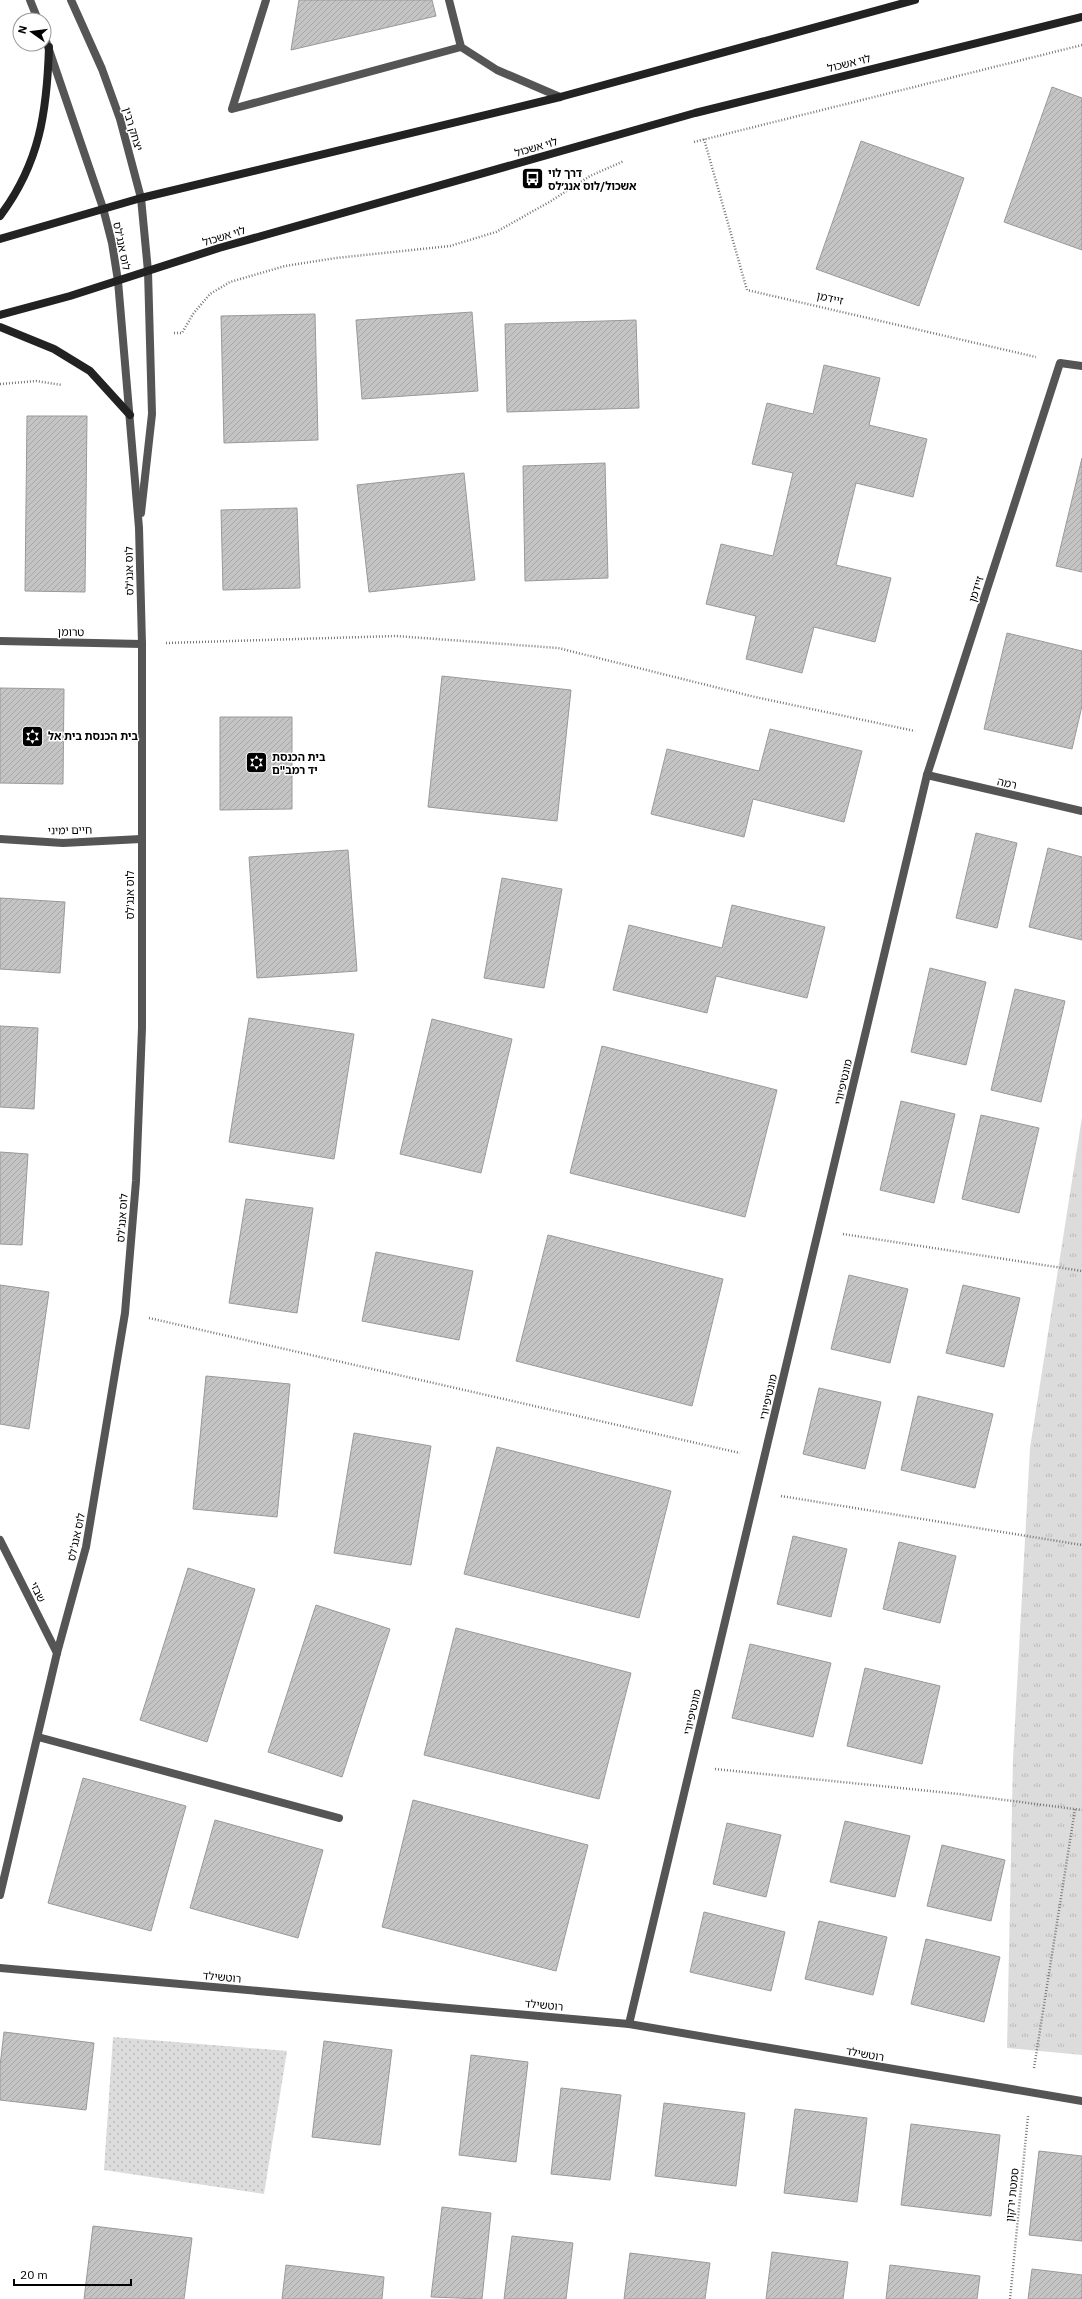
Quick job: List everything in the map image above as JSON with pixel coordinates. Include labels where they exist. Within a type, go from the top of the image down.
[{"type":"main road","points":[[0,239],[141,198],[560,97],[915,0]]},
{"type":"main road","name":"לוי אשכול","points":[[0,315],[118,281],[219,248],[695,113],[1082,16]]},
{"type":"main road","points":[[0,216],[24,180],[34,156],[43,124],[47,95],[49,52]]},
{"type":"main road","points":[[0,327],[72,358],[90,371],[130,415]]},
{"type":"street","points":[[30,0],[35,12]]},
{"type":"street","name":"יצחק רבין","points":[[71,0],[102,69],[120,119],[141,198],[148,271]]},
{"type":"street","points":[[266,0],[232,109],[461,47]]},
{"type":"street","points":[[449,0],[461,47],[497,70],[560,97]]},
{"type":"street","points":[[51,52],[103,208]]},
{"type":"street","name":"לוס אנג'לס","points":[[0,1896],[57,1653],[86,1547],[126,1313],[136,1181],[142,1028],[142,644],[139,528],[118,281],[112,243],[103,208]]},
{"type":"street","name":"לוס אנג'לס","points":[[139,528],[147,472],[152,414],[148,271]]},
{"type":"street","points":[[1060,363],[1082,366]]},
{"type":"street","name":"זיידמן","points":[[927,775],[1060,363]]},
{"type":"street","name":"טרומן","points":[[0,641],[142,644]]},
{"type":"street","name":"רמה","points":[[927,775],[1082,811]]},
{"type":"street","name":"מונטיפיורי","points":[[629,2024],[927,775]]},
{"type":"street","name":"חיים ימיני","points":[[0,839],[63,843],[141,839]]},
{"type":"street","name":"שבזי","points":[[0,1540],[57,1653]]},
{"type":"street","points":[[38,1737],[339,1818]]},
{"type":"street","name":"רוטשילד","points":[[0,1968],[629,2024],[1082,2101]]},
{"type":"path","points":[[690,143],[1082,45]]},
{"type":"path","name":"זיידמן","points":[[704,139],[747,290],[1060,363]]},
{"type":"path","points":[[150,333],[182,333],[193,314],[210,294],[237,280],[285,266],[336,258],[450,246],[496,232],[551,201],[590,176],[626,161]]},
{"type":"path","points":[[0,384],[36,381],[62,385],[72,358]]},
{"type":"path","points":[[142,644],[396,636],[558,648],[756,697],[940,736]]},
{"type":"path","points":[[819,1230],[1082,1271]]},
{"type":"path","points":[[126,1313],[764,1458]]},
{"type":"path","points":[[756,1492],[1082,1545]]},
{"type":"path","points":[[691,1767],[959,1794],[1082,1810]]},
{"type":"path","name":"סמטת ירקון","points":[[1010,2299],[1030,2093],[1075,1809]]},
{"type":"green space","points":[[1082,1117],[1082,2055],[1007,2048],[1013,1759],[1030,1448]]},
{"type":"green space","points":[[113,2037],[287,2051],[264,2194],[104,2170]]},
{"type":"building","points":[[299,0],[432,0],[436,16],[291,50]]},
{"type":"building","points":[[1052,87],[1082,98],[1082,250],[1004,222]]},
{"type":"building","points":[[861,141],[964,178],[919,306],[816,269]]},
{"type":"building","points":[[472,312],[478,391],[362,399],[356,320]]},
{"type":"building","points":[[315,314],[318,440],[224,443],[221,316]]},
{"type":"building","points":[[636,320],[639,408],[507,412],[505,324]]},
{"type":"building","points":[[824,365],[880,378],[869,425],[927,439],[913,497],[856,483],[836,565],[891,578],[875,642],[814,627],[802,673],[746,659],[756,616],[706,604],[721,544],[773,556],[793,473],[752,464],[767,403],[813,414]]},
{"type":"building","points":[[27,416],[87,416],[85,592],[25,591]]},
{"type":"building","points":[[1082,458],[1082,572],[1056,566]]},
{"type":"building","points":[[605,463],[608,578],[525,581],[523,466]]},
{"type":"building","points":[[464,473],[475,580],[369,592],[357,485]]},
{"type":"building","points":[[297,508],[300,588],[223,590],[221,510]]},
{"type":"building","points":[[1007,633],[1082,651],[1082,706],[1072,749],[984,729]]},
{"type":"building","points":[[442,676],[571,690],[557,821],[428,807]]},
{"type":"building","name":"בית הכנסת בית אל","points":[[0,688],[64,689],[63,784],[0,783]]},
{"type":"building","name":"בית הכנסת יד רמב\"ם","points":[[220,717],[292,717],[292,809],[220,810]]},
{"type":"building","points":[[770,729],[862,751],[844,822],[753,799],[744,837],[651,814],[667,749],[759,771]]},
{"type":"building","points":[[976,833],[1017,843],[997,928],[956,918]]},
{"type":"building","points":[[1048,848],[1082,857],[1082,940],[1029,927]]},
{"type":"building","points":[[348,850],[357,971],[257,978],[249,857]]},
{"type":"building","points":[[502,878],[562,889],[544,988],[484,978]]},
{"type":"building","points":[[0,898],[65,902],[60,973],[0,969]]},
{"type":"building","points":[[732,905],[825,927],[807,998],[716,976],[707,1013],[613,990],[629,925],[722,948]]},
{"type":"building","points":[[930,968],[986,982],[966,1065],[911,1052]]},
{"type":"building","points":[[1015,989],[1065,1001],[1041,1102],[991,1090]]},
{"type":"building","points":[[249,1018],[354,1034],[334,1159],[229,1142]]},
{"type":"building","points":[[432,1019],[512,1039],[481,1173],[400,1154]]},
{"type":"building","points":[[0,1026],[38,1028],[34,1109],[0,1107]]},
{"type":"building","points":[[602,1046],[777,1090],[745,1217],[570,1173]]},
{"type":"building","points":[[901,1101],[955,1114],[934,1203],[880,1190]]},
{"type":"building","points":[[981,1115],[1039,1128],[1019,1213],[962,1199]]},
{"type":"building","points":[[0,1152],[28,1154],[22,1245],[0,1244]]},
{"type":"building","points":[[246,1199],[313,1208],[297,1313],[229,1303]]},
{"type":"building","points":[[548,1235],[723,1279],[692,1406],[516,1361]]},
{"type":"building","points":[[376,1252],[473,1271],[459,1340],[362,1321]]},
{"type":"building","points":[[849,1275],[908,1289],[890,1363],[831,1349]]},
{"type":"building","points":[[0,1285],[49,1292],[29,1429],[0,1424]]},
{"type":"building","points":[[963,1285],[1020,1298],[1004,1367],[946,1353]]},
{"type":"building","points":[[206,1376],[290,1384],[277,1517],[193,1509]]},
{"type":"building","points":[[819,1388],[881,1402],[865,1469],[803,1454]]},
{"type":"building","points":[[918,1396],[993,1414],[975,1488],[901,1470]]},
{"type":"building","points":[[354,1433],[431,1446],[411,1565],[334,1553]]},
{"type":"building","points":[[497,1447],[671,1491],[639,1618],[464,1574]]},
{"type":"building","points":[[793,1536],[847,1549],[831,1617],[777,1604]]},
{"type":"building","points":[[899,1542],[956,1556],[940,1623],[883,1609]]},
{"type":"building","points":[[188,1568],[255,1589],[207,1742],[140,1720]]},
{"type":"building","points":[[316,1605],[390,1629],[342,1777],[268,1752]]},
{"type":"building","points":[[456,1628],[631,1673],[599,1799],[424,1755]]},
{"type":"building","points":[[750,1644],[831,1663],[813,1737],[732,1718]]},
{"type":"building","points":[[865,1668],[940,1686],[922,1764],[847,1746]]},
{"type":"building","points":[[83,1778],[186,1806],[151,1931],[48,1903]]},
{"type":"building","points":[[413,1800],[588,1845],[556,1971],[382,1927]]},
{"type":"building","points":[[215,1820],[323,1850],[298,1938],[190,1908]]},
{"type":"building","points":[[845,1821],[910,1836],[895,1897],[830,1882]]},
{"type":"building","points":[[727,1823],[781,1835],[766,1897],[713,1884]]},
{"type":"building","points":[[942,1845],[1005,1860],[991,1921],[927,1906]]},
{"type":"building","points":[[704,1912],[785,1932],[771,1991],[690,1972]]},
{"type":"building","points":[[819,1921],[887,1937],[873,1995],[805,1979]]},
{"type":"building","points":[[926,1939],[1000,1957],[984,2022],[911,2004]]},
{"type":"building","points":[[4,2032],[94,2043],[86,2110],[0,2100],[0,2066]]},
{"type":"building","points":[[324,2041],[392,2050],[380,2145],[312,2137]]},
{"type":"building","points":[[471,2055],[528,2062],[516,2162],[459,2155]]},
{"type":"building","points":[[561,2088],[621,2095],[610,2180],[551,2174]]},
{"type":"building","points":[[664,2103],[745,2113],[736,2186],[655,2176]]},
{"type":"building","points":[[795,2109],[867,2118],[857,2202],[784,2193]]},
{"type":"building","points":[[911,2124],[1000,2135],[991,2216],[901,2205]]},
{"type":"building","points":[[1039,2151],[1082,2156],[1082,2241],[1029,2235]]},
{"type":"building","points":[[442,2207],[491,2213],[482,2299],[431,2297]]},
{"type":"building","points":[[93,2226],[192,2238],[184,2299],[84,2299]]},
{"type":"building","points":[[512,2236],[573,2243],[566,2299],[504,2299]]},
{"type":"building","points":[[772,2252],[848,2262],[843,2299],[766,2299]]},
{"type":"building","points":[[630,2253],[710,2263],[705,2299],[624,2299]]},
{"type":"building","points":[[286,2265],[384,2277],[382,2299],[282,2299]]},
{"type":"building","points":[[890,2265],[980,2276],[977,2299],[886,2299]]},
{"type":"building","points":[[1032,2269],[1082,2275],[1082,2299],[1028,2299]]},
{"type":"place","name":"דרך לוי אשכול/לוס אנג׳לס","points":[[533,179]]},
{"type":"place","name":"בית הכנסת בית אל","points":[[32,736]]},
{"type":"place","name":"בית הכנסת יד רמב\"ם","points":[[256,763]]}]
